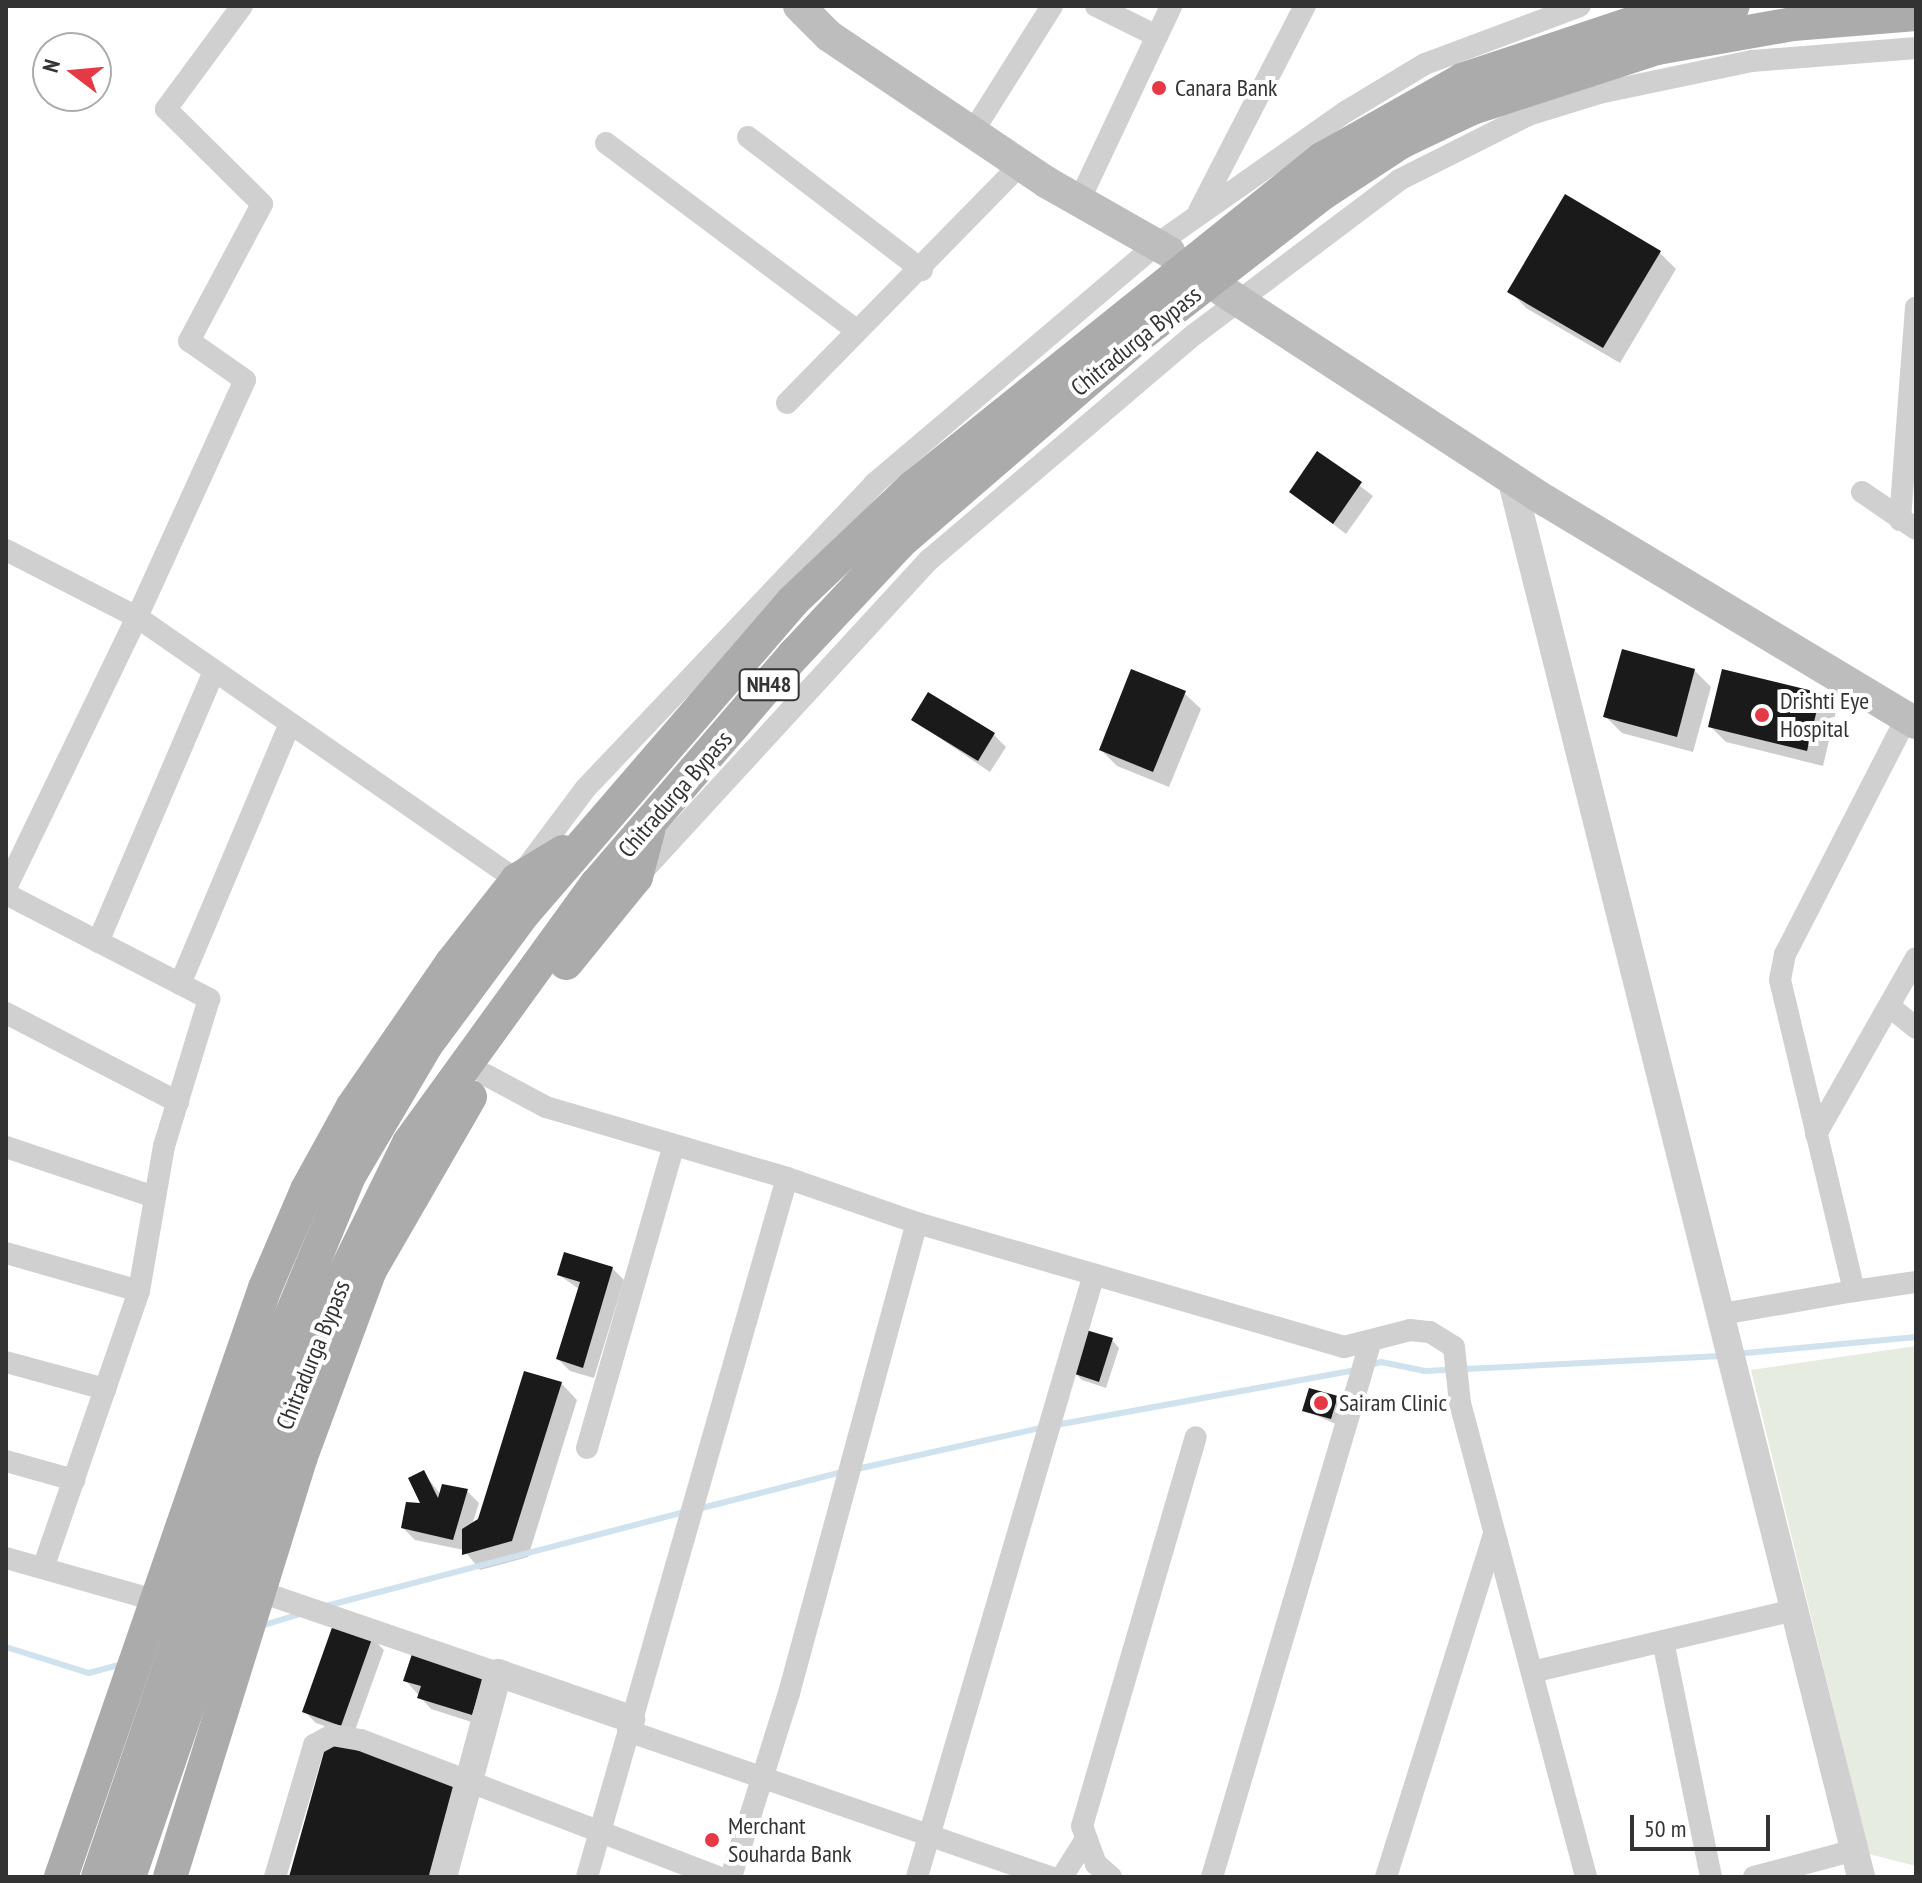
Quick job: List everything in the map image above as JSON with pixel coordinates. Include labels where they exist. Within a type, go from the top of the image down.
[{"type":"main road","points":[[799,6],[829,36],[972,133],[1079,201],[1162,248]]},
{"type":"main road","name":"Chitradurga Bypass","points":[[98,1877],[279,1345],[350,1174],[426,1045],[523,914],[792,602],[912,488],[1322,159],[1462,80],[1636,22],[1733,6]]},
{"type":"main road","name":"Chitradurga Bypass","points":[[129,1877],[318,1328],[409,1143],[596,885],[794,655],[899,543],[1145,331],[1323,193],[1401,142],[1472,108],[1657,48],[1793,24],[1916,14]]},
{"type":"main road","points":[[1230,294],[1511,478],[1912,720]]},
{"type":"main road","points":[[170,1877],[258,1591],[370,1270],[452,1122],[580,944],[636,877],[650,822]]},
{"type":"main road","points":[[61,1877],[265,1288],[307,1190],[403,1031],[517,880],[591,835]]},
{"type":"street","points":[[6,888],[137,617],[245,380],[189,341],[262,204],[166,109],[242,6]]},
{"type":"street","points":[[972,133],[1052,6]]},
{"type":"street","points":[[1096,6],[1157,36]]},
{"type":"street","points":[[1079,201],[1171,6]]},
{"type":"street","points":[[1199,213],[1305,6]]},
{"type":"street","points":[[6,550],[137,617],[517,880],[585,789],[874,484],[1162,248],[1199,213],[1425,64],[1580,6]]},
{"type":"street","points":[[636,877],[929,560],[1230,294],[1399,180],[1528,115],[1599,93],[1752,61],[1916,48]]},
{"type":"street","points":[[748,137],[922,270]]},
{"type":"street","points":[[606,143],[856,330]]},
{"type":"street","points":[[787,403],[856,330],[922,270],[1020,165]]},
{"type":"street","points":[[1908,525],[1916,308]]},
{"type":"street","points":[[1511,478],[1858,1864],[1754,1877]]},
{"type":"street","points":[[1862,492],[1908,525]]},
{"type":"street","points":[[98,942],[214,671]]},
{"type":"street","points":[[1854,1291],[1780,980],[1785,954],[1912,720]]},
{"type":"street","points":[[180,984],[290,723]]},
{"type":"street","points":[[6,894],[209,999],[178,1102],[155,1197],[139,1291],[43,1568]]},
{"type":"street","points":[[1816,1134],[1916,958]]},
{"type":"street","points":[[1889,1006],[1916,1028]]},
{"type":"street","points":[[6,1013],[178,1102]]},
{"type":"street","points":[[486,1075],[546,1107],[787,1178],[917,1223],[1344,1347],[1370,1344],[1410,1330],[1430,1332],[1454,1347],[1460,1403],[1586,1877]]},
{"type":"street","points":[[587,1448],[674,1145]]},
{"type":"street","points":[[6,1147],[155,1197]]},
{"type":"street","points":[[587,1877],[787,1178]]},
{"type":"street","points":[[731,1877],[762,1780],[917,1223]]},
{"type":"street","points":[[6,1253],[139,1291]]},
{"type":"street","points":[[917,1877],[1094,1274]]},
{"type":"street","points":[[1722,1314],[1916,1282]]},
{"type":"street","points":[[1212,1877],[1370,1344]]},
{"type":"street","points":[[6,1362],[105,1389]]},
{"type":"street","points":[[1111,1877],[1084,1842],[1082,1826],[1196,1437]]},
{"type":"street","points":[[6,1461],[74,1480]]},
{"type":"street","points":[[1386,1877],[1495,1534]]},
{"type":"street","points":[[6,1558],[158,1601]]},
{"type":"street","points":[[258,1591],[498,1673],[762,1780],[1050,1877]]},
{"type":"street","points":[[1532,1672],[1795,1610]]},
{"type":"street","points":[[1663,1641],[1711,1877]]},
{"type":"street","points":[[443,1877],[498,1673]]},
{"type":"street","points":[[275,1877],[310,1757],[324,1736],[361,1740],[717,1877]]},
{"type":"street","points":[[1062,1877],[1084,1842]]},
{"type":"shaded area","points":[[1916,1346],[1916,1866],[1869,1854],[1751,1370]]},
{"type":"building","points":[[1565,194],[1661,251],[1603,348],[1507,292]]},
{"type":"building","points":[[1317,451],[1362,482],[1333,524],[1289,492]]},
{"type":"building","points":[[1622,649],[1695,669],[1677,737],[1603,717]]},
{"type":"building","points":[[1131,669],[1186,691],[1153,772],[1099,750]]},
{"type":"building","points":[[1722,669],[1821,693],[1807,751],[1708,727]]},
{"type":"building","points":[[928,692],[995,733],[978,761],[911,720]]},
{"type":"building","points":[[564,1252],[613,1267],[583,1368],[556,1359],[580,1282],[557,1275]]},
{"type":"building","points":[[1086,1330],[1113,1338],[1099,1382],[1072,1373]]},
{"type":"building","points":[[524,1371],[562,1382],[512,1541],[462,1555],[462,1529],[478,1519]]},
{"type":"building","points":[[1309,1388],[1338,1396],[1331,1419],[1302,1411]]},
{"type":"building","points":[[424,1470],[438,1498],[442,1484],[468,1489],[453,1540],[401,1528],[406,1502],[420,1503],[408,1478]]},
{"type":"building","points":[[334,1622],[373,1636],[341,1726],[302,1712]]},
{"type":"building","points":[[413,1651],[485,1674],[472,1715],[417,1698],[421,1686],[403,1681]]},
{"type":"building","points":[[329,1734],[460,1783],[435,1877],[289,1877]]},
{"type":"waterway","points":[[1736,1354],[1916,1337]]},
{"type":"waterway","points":[[1370,1365],[1381,1362],[1425,1371],[1721,1356]]},
{"type":"waterway","points":[[1056,1425],[1356,1370]]},
{"type":"waterway","points":[[857,1469],[1045,1427]]},
{"type":"waterway","points":[[698,1509],[842,1472]]},
{"type":"waterway","points":[[326,1606],[687,1511]]},
{"type":"waterway","points":[[261,1626],[300,1614]]},
{"type":"waterway","points":[[6,1647],[89,1673],[119,1665]]},
{"type":"place","name":"Canara Bank","points":[[1159,88]]},
{"type":"place","name":"Drishti Eye Hospital","points":[[1762,715]]},
{"type":"place","name":"Sairam Clinic","points":[[1321,1403]]},
{"type":"place","name":"Merchant Souharda Bank","points":[[712,1840]]}]
